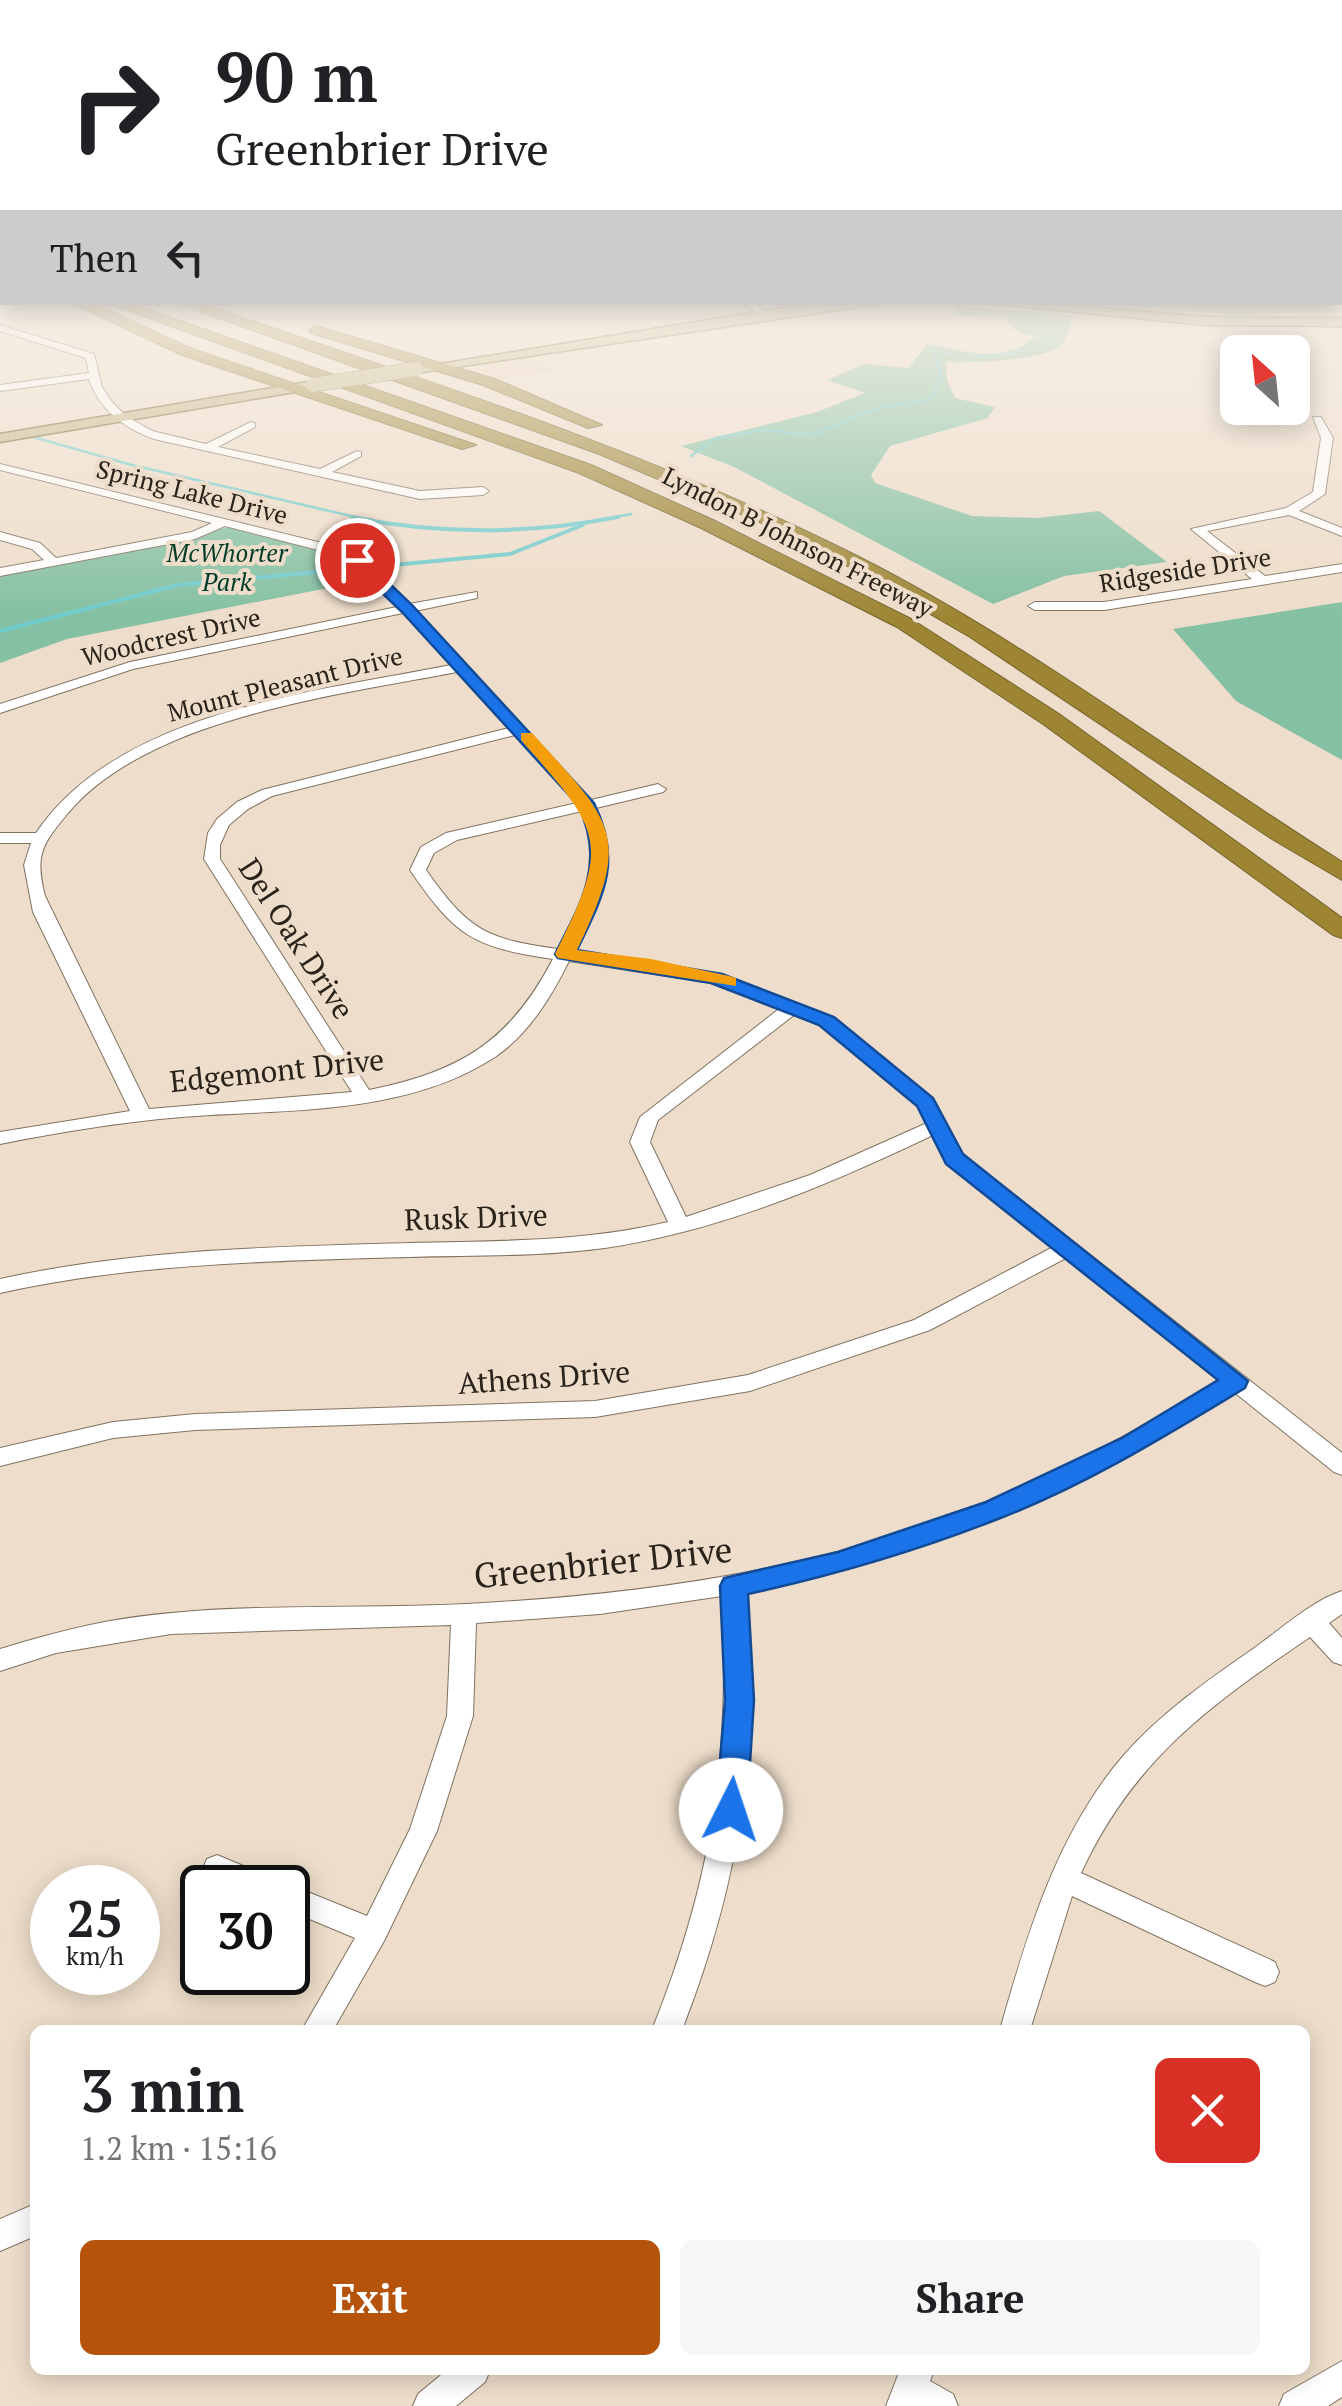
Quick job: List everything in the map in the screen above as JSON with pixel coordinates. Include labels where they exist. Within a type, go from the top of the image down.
[{"type":"highway","points":[[324,394],[594,482],[774,558]]},
{"type":"highway","name":"Lyndon B Johnson Freeway","points":[[375,394],[541,452],[663,503],[904,623],[1000,684],[1342,930]]},
{"type":"highway","name":"Lyndon B Johnson Freeway","points":[[450,394],[540,425],[748,510],[898,586],[996,642],[1259,822],[1342,873]]},
{"type":"highway","points":[[526,394],[741,499],[748,510]]},
{"type":"main road","points":[[0,438],[248,394]]},
{"type":"main road","points":[[0,430],[119,415]]},
{"type":"street","points":[[103,394],[119,415],[139,430],[206,448],[420,495],[483,491]]},
{"type":"street","points":[[1263,581],[1196,529],[1290,511],[1320,494],[1326,430],[1318,418]]},
{"type":"street","points":[[206,448],[251,426]]},
{"type":"street","points":[[320,474],[356,454]]},
{"type":"street","points":[[1326,456],[1342,457]]},
{"type":"street","name":"Spring Lake Drive","points":[[0,466],[225,522],[357,560],[372,572],[586,803],[598,828],[602,866],[591,901],[565,954]]},
{"type":"street","points":[[1290,511],[1342,532]]},
{"type":"street","points":[[0,572],[195,535],[225,522]]},
{"type":"street","points":[[0,536],[36,546],[54,562]]},
{"type":"street","name":"Ridgeside Drive","points":[[1035,606],[1104,606],[1342,568]]},
{"type":"street","name":"Woodcrest Drive","points":[[0,709],[130,666],[472,596]]},
{"type":"street","name":"Mount Pleasant Drive","points":[[142,1115],[37,901],[31,862],[57,812],[83,786],[145,747],[204,725],[461,666]]},
{"type":"street","name":"Del Oak Drive","points":[[363,1095],[212,859],[210,844],[221,822],[255,797],[279,788],[520,730]]},
{"type":"street","points":[[658,789],[452,836],[426,850],[418,870],[459,926],[478,938],[508,947],[715,978],[794,1006],[851,1038],[926,1103],[954,1158],[1342,1466]]},
{"type":"street","points":[[0,838],[41,838]]},
{"type":"street","name":"Edgemont Drive","points":[[0,1138],[142,1115],[291,1106],[406,1087],[486,1055],[535,1007],[565,954]]},
{"type":"street","points":[[681,1227],[640,1142],[649,1117],[794,1006]]},
{"type":"street","name":"Rusk Drive","points":[[0,1286],[31,1278],[166,1261],[606,1240],[742,1211],[823,1181],[936,1126]]},
{"type":"street","name":"Athens Drive","points":[[0,1457],[146,1426],[595,1409],[750,1383],[922,1325],[1067,1249]]},
{"type":"street","name":"Greenbrier Drive","points":[[0,1660],[76,1638],[150,1625],[464,1614],[616,1604],[734,1586],[838,1563],[996,1509],[1131,1445],[1236,1381]]},
{"type":"street","points":[[669,2025],[719,1879],[731,1810],[740,1700],[734,1586]]},
{"type":"street","points":[[1016,2025],[1040,1936],[1113,1789],[1175,1723],[1342,1601]]},
{"type":"street","points":[[320,2025],[374,1932],[424,1832],[460,1716],[464,1614]]},
{"type":"street","points":[[1312,1622],[1342,1656]]},
{"type":"street","points":[[1065,1879],[1265,1972]]},
{"type":"street","points":[[310,1906],[374,1932]]},
{"type":"street","points":[[0,2235],[30,2222]]},
{"type":"street","points":[[430,2406],[467,2375]]},
{"type":"street","points":[[1296,2406],[1342,2378]]},
{"type":"green space","points":[[862,394],[953,394],[955,398],[995,407],[988,418],[890,446],[871,475],[875,483],[972,516],[1037,518],[1099,511],[1167,562],[1064,576],[993,604],[734,467],[681,446],[817,412]]},
{"type":"green space","name":"McWhorter Park","points":[[230,527],[326,552],[359,569],[369,580],[67,639],[0,663],[0,575]]},
{"type":"green space","points":[[1342,602],[1342,760],[1236,701],[1173,629]]},
{"type":"waterway","points":[[691,456],[715,438],[763,430],[813,435],[877,408],[932,399],[934,394]]},
{"type":"waterway","points":[[33,437],[132,465],[364,519]]},
{"type":"waterway","points":[[605,519],[631,514]]},
{"type":"waterway","points":[[352,517],[418,527],[485,530],[552,527],[618,517]]},
{"type":"waterway","points":[[0,631],[178,585],[510,554],[583,525]]},
{"type":"slow traffic","points":[[527,737],[586,803],[598,828],[602,866],[591,901],[565,954],[651,965],[729,982]]},
{"type":"route","points":[[357,560],[586,803],[598,828],[602,866],[591,901],[565,954],[715,978],[826,1021],[913,1089],[926,1103],[954,1158],[1236,1381],[1131,1445],[996,1509],[838,1563],[734,1586],[740,1700],[731,1810]]}]
